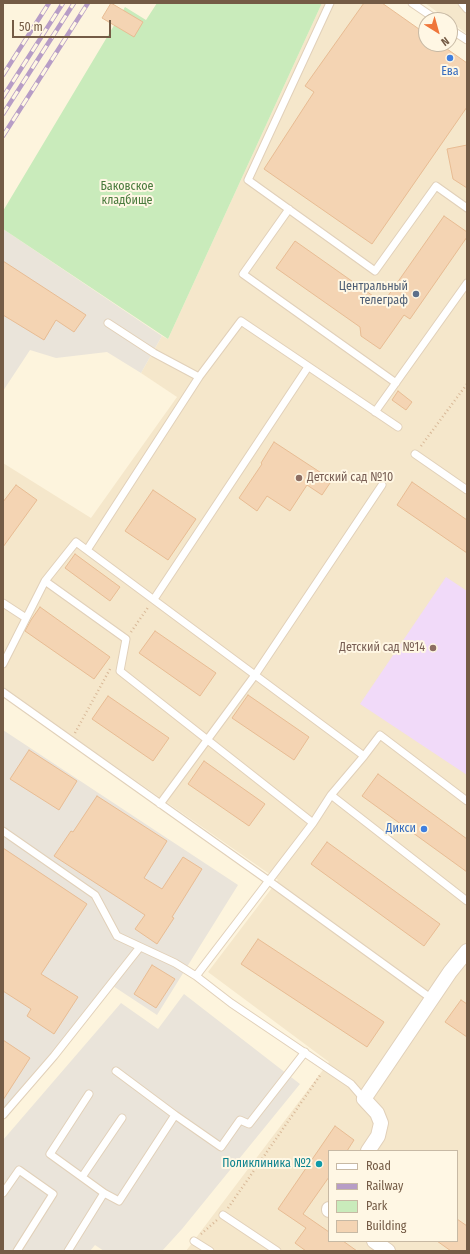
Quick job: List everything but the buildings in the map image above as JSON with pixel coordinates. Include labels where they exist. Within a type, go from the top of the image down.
[{"type":"street","points":[[369,1150],[378,1136],[381,1123],[377,1113],[364,1099],[450,972],[466,954]]},
{"type":"street","points":[[375,1242],[388,1251]]},
{"type":"lane","points":[[330,3],[248,180],[375,271],[436,186],[467,208]]},
{"type":"lane","points":[[412,3],[425,12]]},
{"type":"lane","points":[[462,3],[467,9]]},
{"type":"lane","points":[[458,34],[467,40]]},
{"type":"lane","points":[[289,209],[243,274],[396,383]]},
{"type":"lane","points":[[375,412],[467,283]]},
{"type":"lane","points":[[87,550],[199,377],[242,322],[398,427]]},
{"type":"lane","points":[[108,323],[154,353],[199,377]]},
{"type":"lane","points":[[154,599],[308,367]]},
{"type":"lane","points":[[415,454],[467,490]]},
{"type":"lane","points":[[160,804],[255,674],[382,485]]},
{"type":"lane","points":[[3,664],[46,581],[76,542],[364,756]]},
{"type":"lane","points":[[46,581],[126,639],[120,671],[313,823]]},
{"type":"lane","points":[[3,604],[26,618]]},
{"type":"lane","points":[[3,692],[432,999]]},
{"type":"lane","points":[[196,976],[313,823],[331,795],[380,735],[467,801]]},
{"type":"lane","points":[[331,795],[467,901]]},
{"type":"lane","points":[[3,831],[95,895],[117,936],[175,963],[196,976],[231,1003],[351,1084],[364,1099]]},
{"type":"lane","points":[[3,1115],[54,1056],[140,946]]},
{"type":"lane","points":[[116,1071],[175,1115],[221,1146],[240,1120],[249,1124],[304,1052]]},
{"type":"lane","points":[[89,1094],[50,1154],[104,1193],[118,1201],[175,1115]]},
{"type":"lane","points":[[82,1177],[122,1118]]},
{"type":"lane","points":[[3,1193],[18,1170],[53,1194],[17,1251]]},
{"type":"lane","points":[[68,1251],[104,1193]]},
{"type":"lane","points":[[223,1215],[277,1251]]},
{"type":"lane","points":[[194,1241],[210,1251]]},
{"type":"path","points":[[415,454],[467,384]]},
{"type":"path","points":[[194,1241],[223,1215],[326,1067]]},
{"type":"shaded area","points":[[322,3],[379,3],[418,37],[418,52],[438,52],[467,71],[467,1251],[186,1251],[329,1062],[208,972],[278,880],[3,688],[3,463],[91,518],[177,397],[141,373],[162,336],[168,339]]},
{"type":"shaded area","points":[[425,3],[467,3],[467,34],[458,27],[458,12],[437,12]]},
{"type":"shaded area","points":[[3,229],[162,336],[141,373],[107,352],[56,358],[30,350],[3,391]]},
{"type":"shaded area","name":"Детский сад №14","points":[[446,577],[467,591],[467,775],[360,704]]},
{"type":"shaded area","points":[[3,730],[238,885],[157,1015],[113,986],[3,1118]]},
{"type":"shaded area","points":[[184,994],[300,1084],[182,1229],[162,1251],[104,1251],[95,1245],[90,1251],[3,1251],[3,1140],[121,1003],[158,1029]]},
{"type":"green space","name":"Баковское кладбище","points":[[157,3],[322,3],[168,339],[3,229],[3,211],[125,7],[146,20]]},
{"type":"railway","points":[[3,75],[49,3]]},
{"type":"railway","points":[[3,97],[63,3]]},
{"type":"railway","points":[[3,114],[74,3]]},
{"type":"railway","points":[[3,136],[88,3]]},
{"type":"place","name":"Ева","points":[[450,58]]},
{"type":"place","name":"Центральный телеграф","points":[[416,294]]},
{"type":"place","name":"Детский сад №10","points":[[299,478]]},
{"type":"place","name":"Детский сад №14","points":[[433,648]]},
{"type":"place","name":"Дикси","points":[[424,829]]},
{"type":"place","name":"Поликлиника №2","points":[[319,1164]]}]
